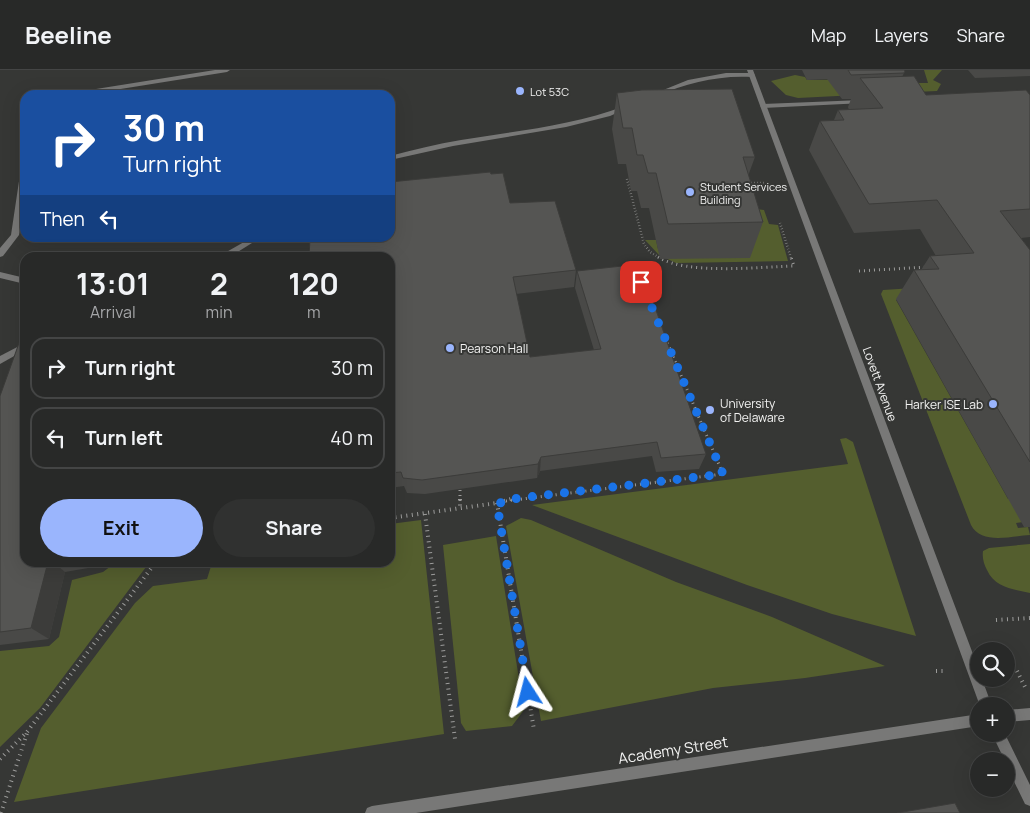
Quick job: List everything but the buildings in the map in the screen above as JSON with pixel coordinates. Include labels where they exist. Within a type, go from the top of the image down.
[{"type":"street","points":[[102,90],[227,70]]},
{"type":"street","points":[[648,97],[696,76],[751,73]]},
{"type":"street","name":"Lovett Avenue","points":[[751,73],[983,697]]},
{"type":"street","points":[[763,106],[869,102]]},
{"type":"street","points":[[395,157],[460,142],[562,126],[611,114],[634,104]]},
{"type":"street","points":[[0,254],[15,235],[20,200]]},
{"type":"street","points":[[233,252],[249,242]]},
{"type":"street","points":[[0,275],[20,280]]},
{"type":"street","points":[[0,360],[20,349]]},
{"type":"street","points":[[1015,715],[1030,714]]},
{"type":"street","name":"Academy Street","points":[[372,813],[970,721]]},
{"type":"street","points":[[1002,742],[1030,799]]},
{"type":"path","points":[[628,179],[644,244],[650,252],[664,261],[693,268],[794,266]]},
{"type":"path","points":[[740,183],[767,183]]},
{"type":"path","points":[[859,271],[936,267]]},
{"type":"path","points":[[395,517],[497,504],[512,499],[723,474],[665,337]]},
{"type":"path","points":[[460,490],[460,509]]},
{"type":"path","points":[[497,504],[534,730]]},
{"type":"path","points":[[425,514],[455,739]]},
{"type":"path","points":[[0,759],[27,732],[152,567]]},
{"type":"path","points":[[996,620],[1030,618]]},
{"type":"path","points":[[1015,671],[1017,671],[1030,696]]},
{"type":"path","points":[[1,813],[27,732]]},
{"type":"green space","points":[[924,70],[942,70],[933,80],[941,84],[937,91],[915,92],[909,83],[928,83]]},
{"type":"green space","points":[[795,75],[805,77],[807,80],[884,79],[877,94],[798,98],[786,95],[771,81]]},
{"type":"green space","points":[[756,209],[764,210],[769,224],[778,225],[788,261],[676,263],[659,255],[645,240],[656,240],[658,249]]},
{"type":"green space","points":[[914,288],[896,300],[1008,499],[1019,498],[1030,521],[1016,523],[1018,528],[1028,527],[1030,535],[1006,538],[989,537],[976,531],[971,525],[881,294],[883,290]]},
{"type":"green space","points":[[846,438],[853,442],[916,636],[832,614],[747,585],[532,505],[848,464],[840,439]]},
{"type":"green space","points":[[521,518],[531,520],[676,582],[772,617],[885,666],[805,678],[713,688],[541,721],[506,526]]},
{"type":"green space","points":[[421,520],[444,734],[14,802],[41,728],[135,603],[153,586],[207,579],[211,567],[395,567],[395,523]]},
{"type":"green space","points":[[496,536],[524,710],[512,726],[466,731],[461,723],[443,545]]},
{"type":"green space","points":[[1030,544],[1030,593],[1005,587],[990,576],[984,563],[983,551],[989,548]]},
{"type":"green space","points":[[110,567],[146,567],[40,708],[0,747],[0,651],[49,646],[59,637],[72,580],[103,572]]},
{"type":"place","name":"Lot 53C","points":[[520,91]]},
{"type":"place","name":"Student Services Building","points":[[690,192]]},
{"type":"place","name":"Pearson Hall","points":[[450,348]]},
{"type":"place","name":"Harker ISE Lab","points":[[993,404]]},
{"type":"place","name":"University of Delaware","points":[[710,410]]},
{"type":"route","points":[[528,692],[497,504],[512,499],[723,474],[641,282]]}]
